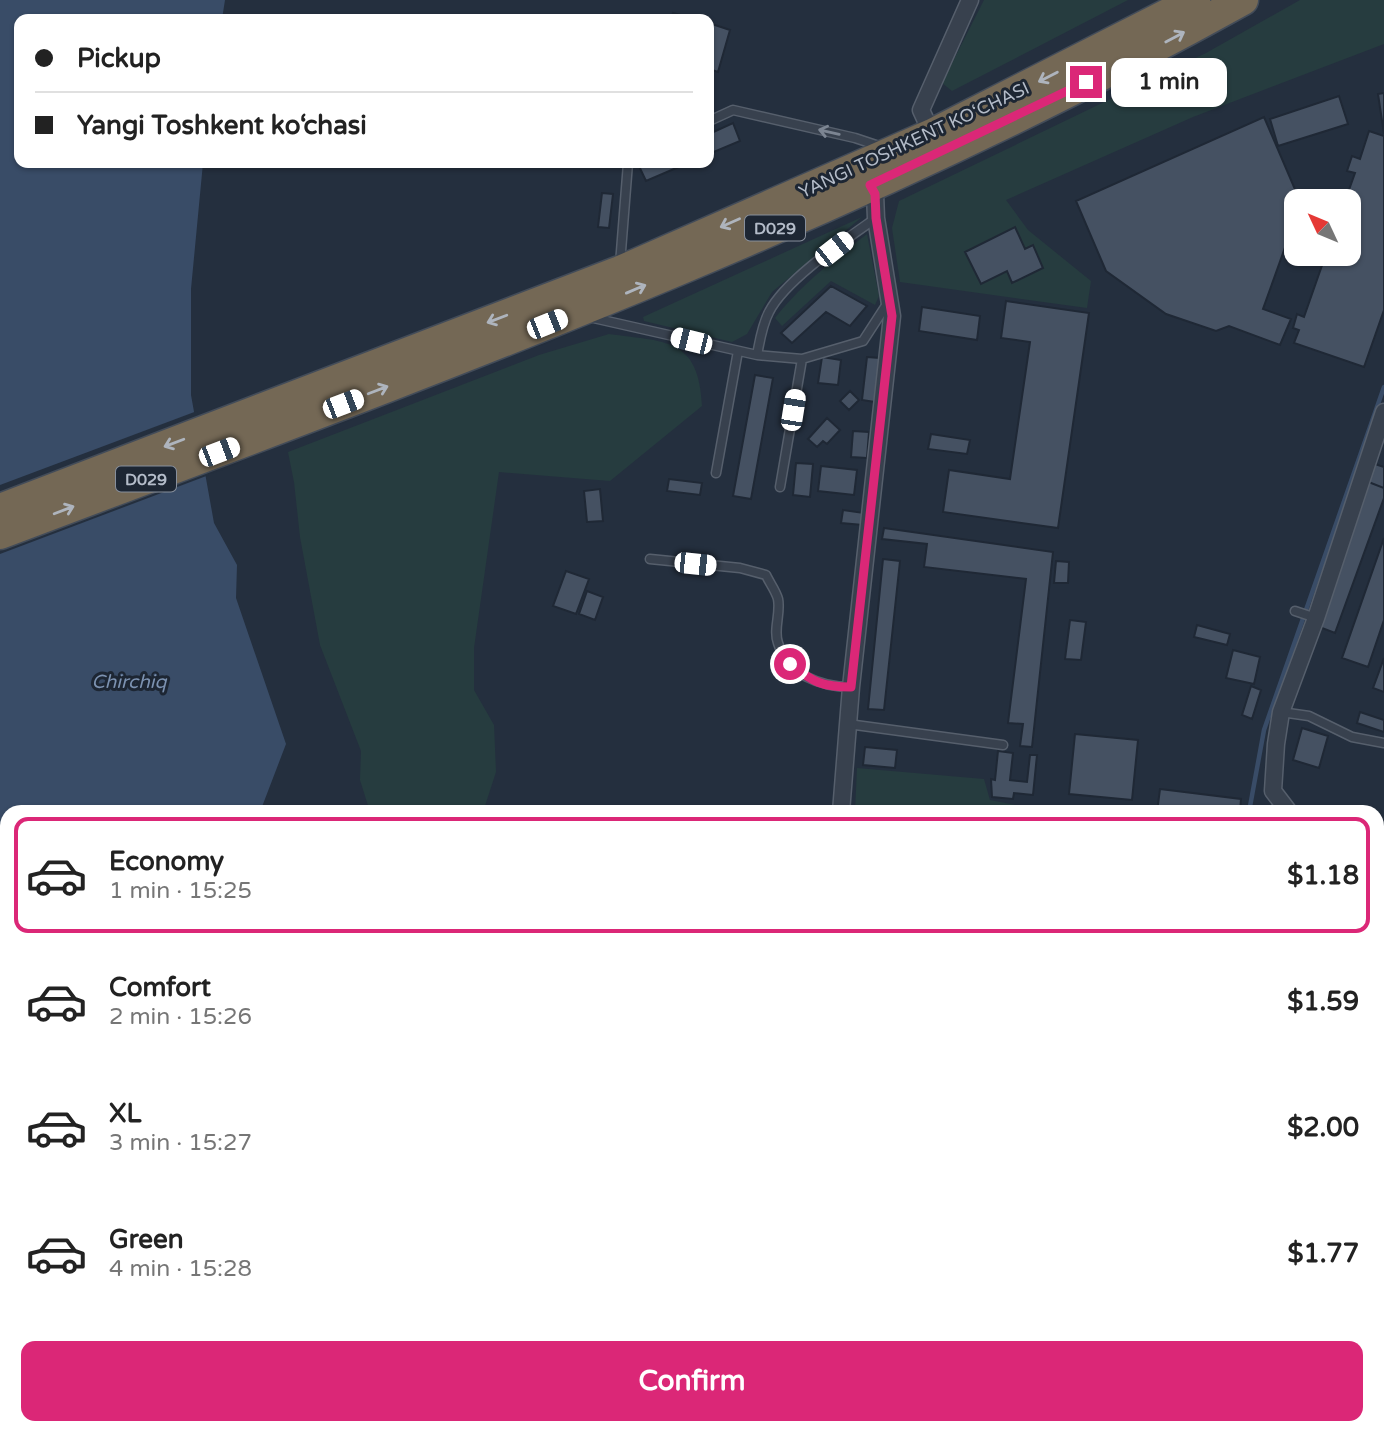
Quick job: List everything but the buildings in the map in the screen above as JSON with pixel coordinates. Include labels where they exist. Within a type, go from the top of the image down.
[{"type":"highway","name":"YANGI TOSHKENT KO‘CHASI","points":[[0,534],[620,271],[895,151],[1195,0]]},
{"type":"highway","name":"YANGI TOSHKENT KO‘CHASI","points":[[0,509],[572,314],[687,267],[1045,103],[1242,0]]},
{"type":"street","points":[[932,134],[921,110],[970,0]]},
{"type":"street","points":[[842,805],[851,687],[892,316],[876,218],[875,194],[870,185]]},
{"type":"street","points":[[1284,805],[1273,790],[1281,712],[1316,618],[1384,412]]},
{"type":"lane","points":[[714,119],[733,110],[855,138],[895,151]]},
{"type":"lane","points":[[620,271],[628,168]]},
{"type":"lane","points":[[757,355],[763,324],[780,297],[815,265],[876,218]]},
{"type":"lane","points":[[572,314],[757,355],[802,359],[863,341],[891,297]]},
{"type":"lane","points":[[716,473],[738,351]]},
{"type":"lane","points":[[780,487],[802,359]]},
{"type":"lane","points":[[650,559],[740,568],[766,575],[778,599],[777,642],[790,664],[812,681],[827,687],[851,687]]},
{"type":"lane","points":[[1295,611],[1316,618]]},
{"type":"lane","points":[[1281,712],[1309,716],[1352,737],[1384,743]]},
{"type":"lane","points":[[848,724],[1003,745]]},
{"type":"green space","points":[[984,0],[1128,0],[952,91],[942,83]]},
{"type":"green space","points":[[1300,0],[1384,0],[1384,44],[1193,117],[1006,200],[1028,230],[1091,281],[1087,308],[900,282],[892,228],[899,201],[1206,53]]},
{"type":"green space","points":[[862,217],[772,292],[747,334],[732,342],[644,321],[643,317]]},
{"type":"green space","points":[[867,234],[879,296],[875,305],[831,281],[782,326],[775,318],[796,294]]},
{"type":"green space","points":[[609,334],[662,342],[686,355],[694,367],[702,406],[610,481],[499,472],[474,648],[474,690],[494,725],[496,772],[485,805],[368,805],[360,780],[361,751],[320,645],[288,452],[539,355]]},
{"type":"green space","points":[[857,768],[984,779],[990,800],[1015,805],[855,805]]},
{"type":"water","name":"Chirchiq","points":[[0,0],[225,0],[223,14],[14,14],[14,168],[203,168],[191,289],[191,395],[214,523],[237,565],[236,598],[286,744],[263,805],[0,805]]},
{"type":"pier","points":[[197,411],[209,475],[0,554],[0,485]]},
{"type":"waterway","points":[[1250,805],[1264,730],[1384,387]]},
{"type":"route","points":[[790,664],[812,681],[827,687],[851,687],[892,316],[876,218],[875,194],[870,185],[1086,82]]}]
